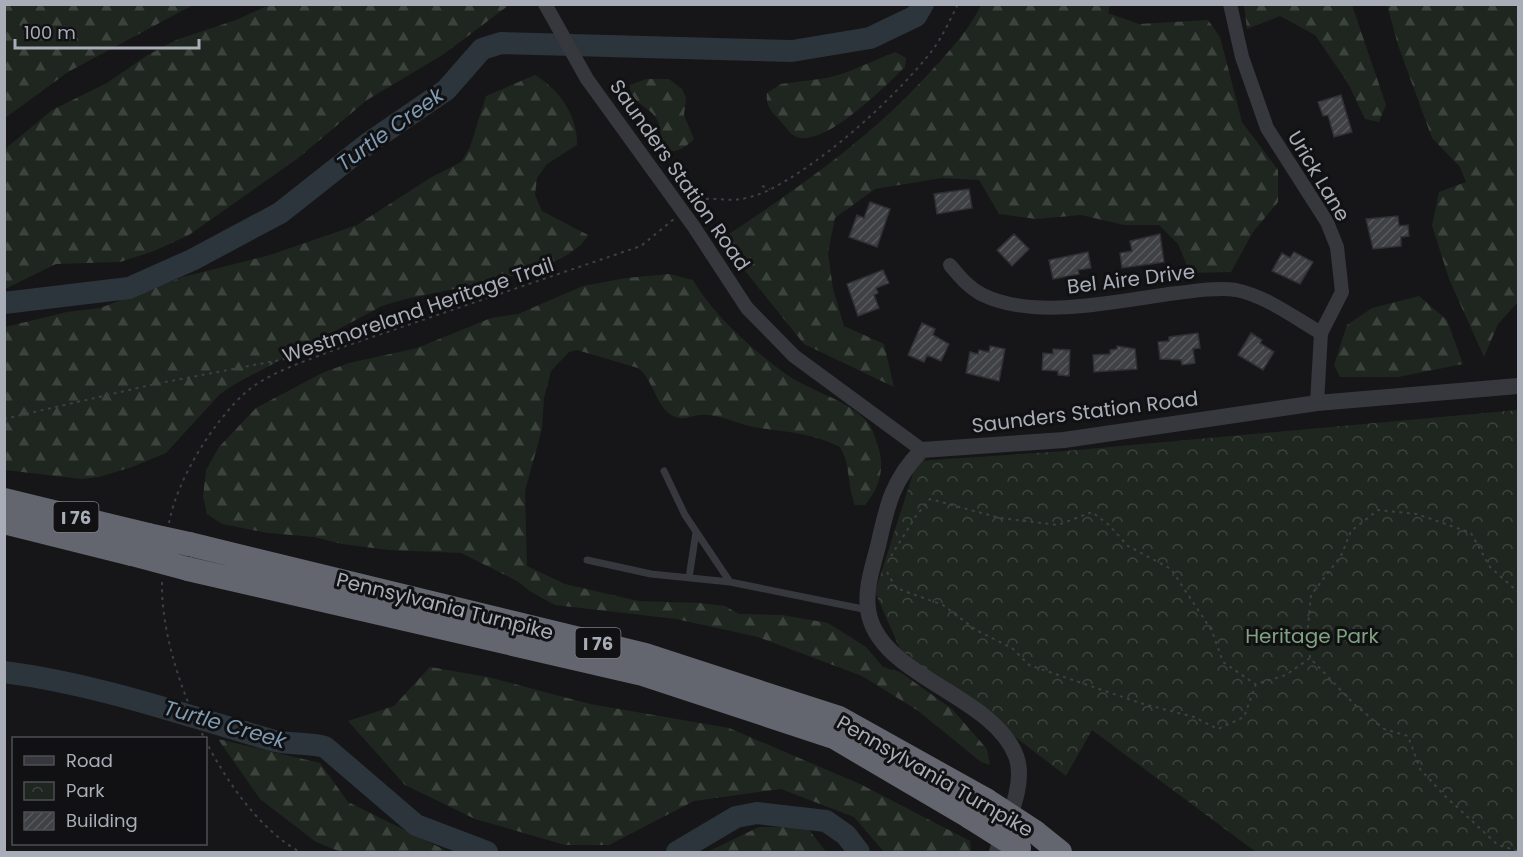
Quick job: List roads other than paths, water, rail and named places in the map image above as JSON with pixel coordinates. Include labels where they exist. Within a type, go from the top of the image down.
[{"type":"highway","name":"Pennsylvania Turnpike","points":[[4,500],[157,533],[189,544],[645,655],[839,718],[978,809],[1019,846],[1060,852]]},
{"type":"highway","name":"Pennsylvania Turnpike","points":[[4,522],[188,568],[643,674],[834,737],[978,809]]},
{"type":"street","name":"Urick Lane","points":[[1230,4],[1242,57],[1267,128],[1327,222],[1337,247],[1342,292],[1321,333],[1317,403]]},
{"type":"street","name":"Saunders Station Road","points":[[546,8],[587,79],[682,211],[747,308],[794,356],[922,450],[1064,440],[1317,403],[1518,386]]},
{"type":"street","name":"Bel Aire Drive","points":[[950,264],[966,284],[982,295],[1004,303],[1042,308],[1207,289],[1236,290],[1261,299],[1321,333]]},
{"type":"street","points":[[922,450],[907,465],[891,492],[869,585],[868,610],[876,631],[898,658],[982,714],[1002,734],[1016,756],[1019,846]]},
{"type":"lane","points":[[664,471],[696,532],[730,582]]},
{"type":"lane","points":[[689,578],[696,532]]},
{"type":"lane","points":[[587,560],[651,574],[730,582],[868,610]]},
{"type":"waterway","name":"Turtle Creek","points":[[4,303],[129,288],[192,260],[280,213],[370,142],[446,90],[482,49],[501,43],[792,51],[870,38],[916,16],[923,4]]},
{"type":"waterway","name":"Turtle Creek","points":[[4,672],[106,692],[277,742],[325,747],[416,825],[487,852]]},
{"type":"waterway","name":"Turtle Creek","points":[[677,852],[736,817],[757,813],[826,821],[846,835],[859,852]]},
{"type":"park label","name":"Heritage Park","points":[[1312,636]]}]
